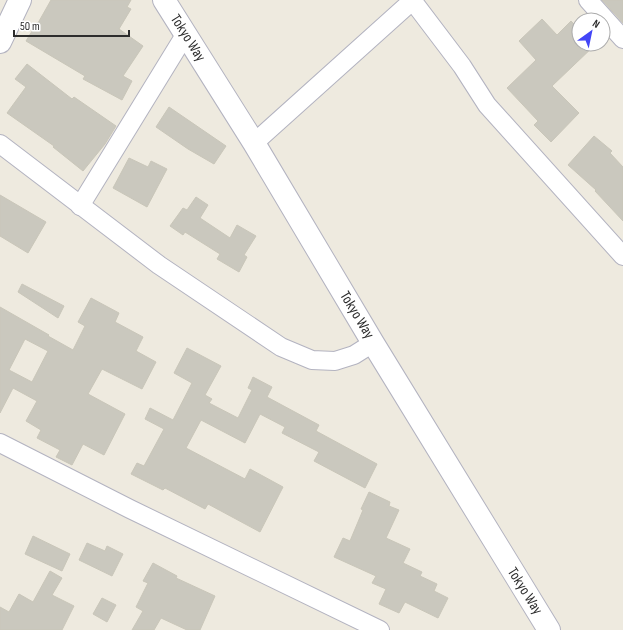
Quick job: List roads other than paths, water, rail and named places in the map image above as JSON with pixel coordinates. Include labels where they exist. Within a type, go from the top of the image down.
[{"type":"main road","points":[[0,42],[20,0]]},
{"type":"main road","name":"Tokyo Way","points":[[164,0],[254,143],[373,343],[549,630]]},
{"type":"street","points":[[254,143],[412,0],[462,66],[487,105],[623,256]]},
{"type":"street","points":[[588,0],[623,40]]},
{"type":"street","points":[[80,206],[185,35]]},
{"type":"street","points":[[0,144],[159,265],[281,347],[312,360],[335,361],[354,355],[373,343]]},
{"type":"street","points":[[0,444],[380,630]]}]
